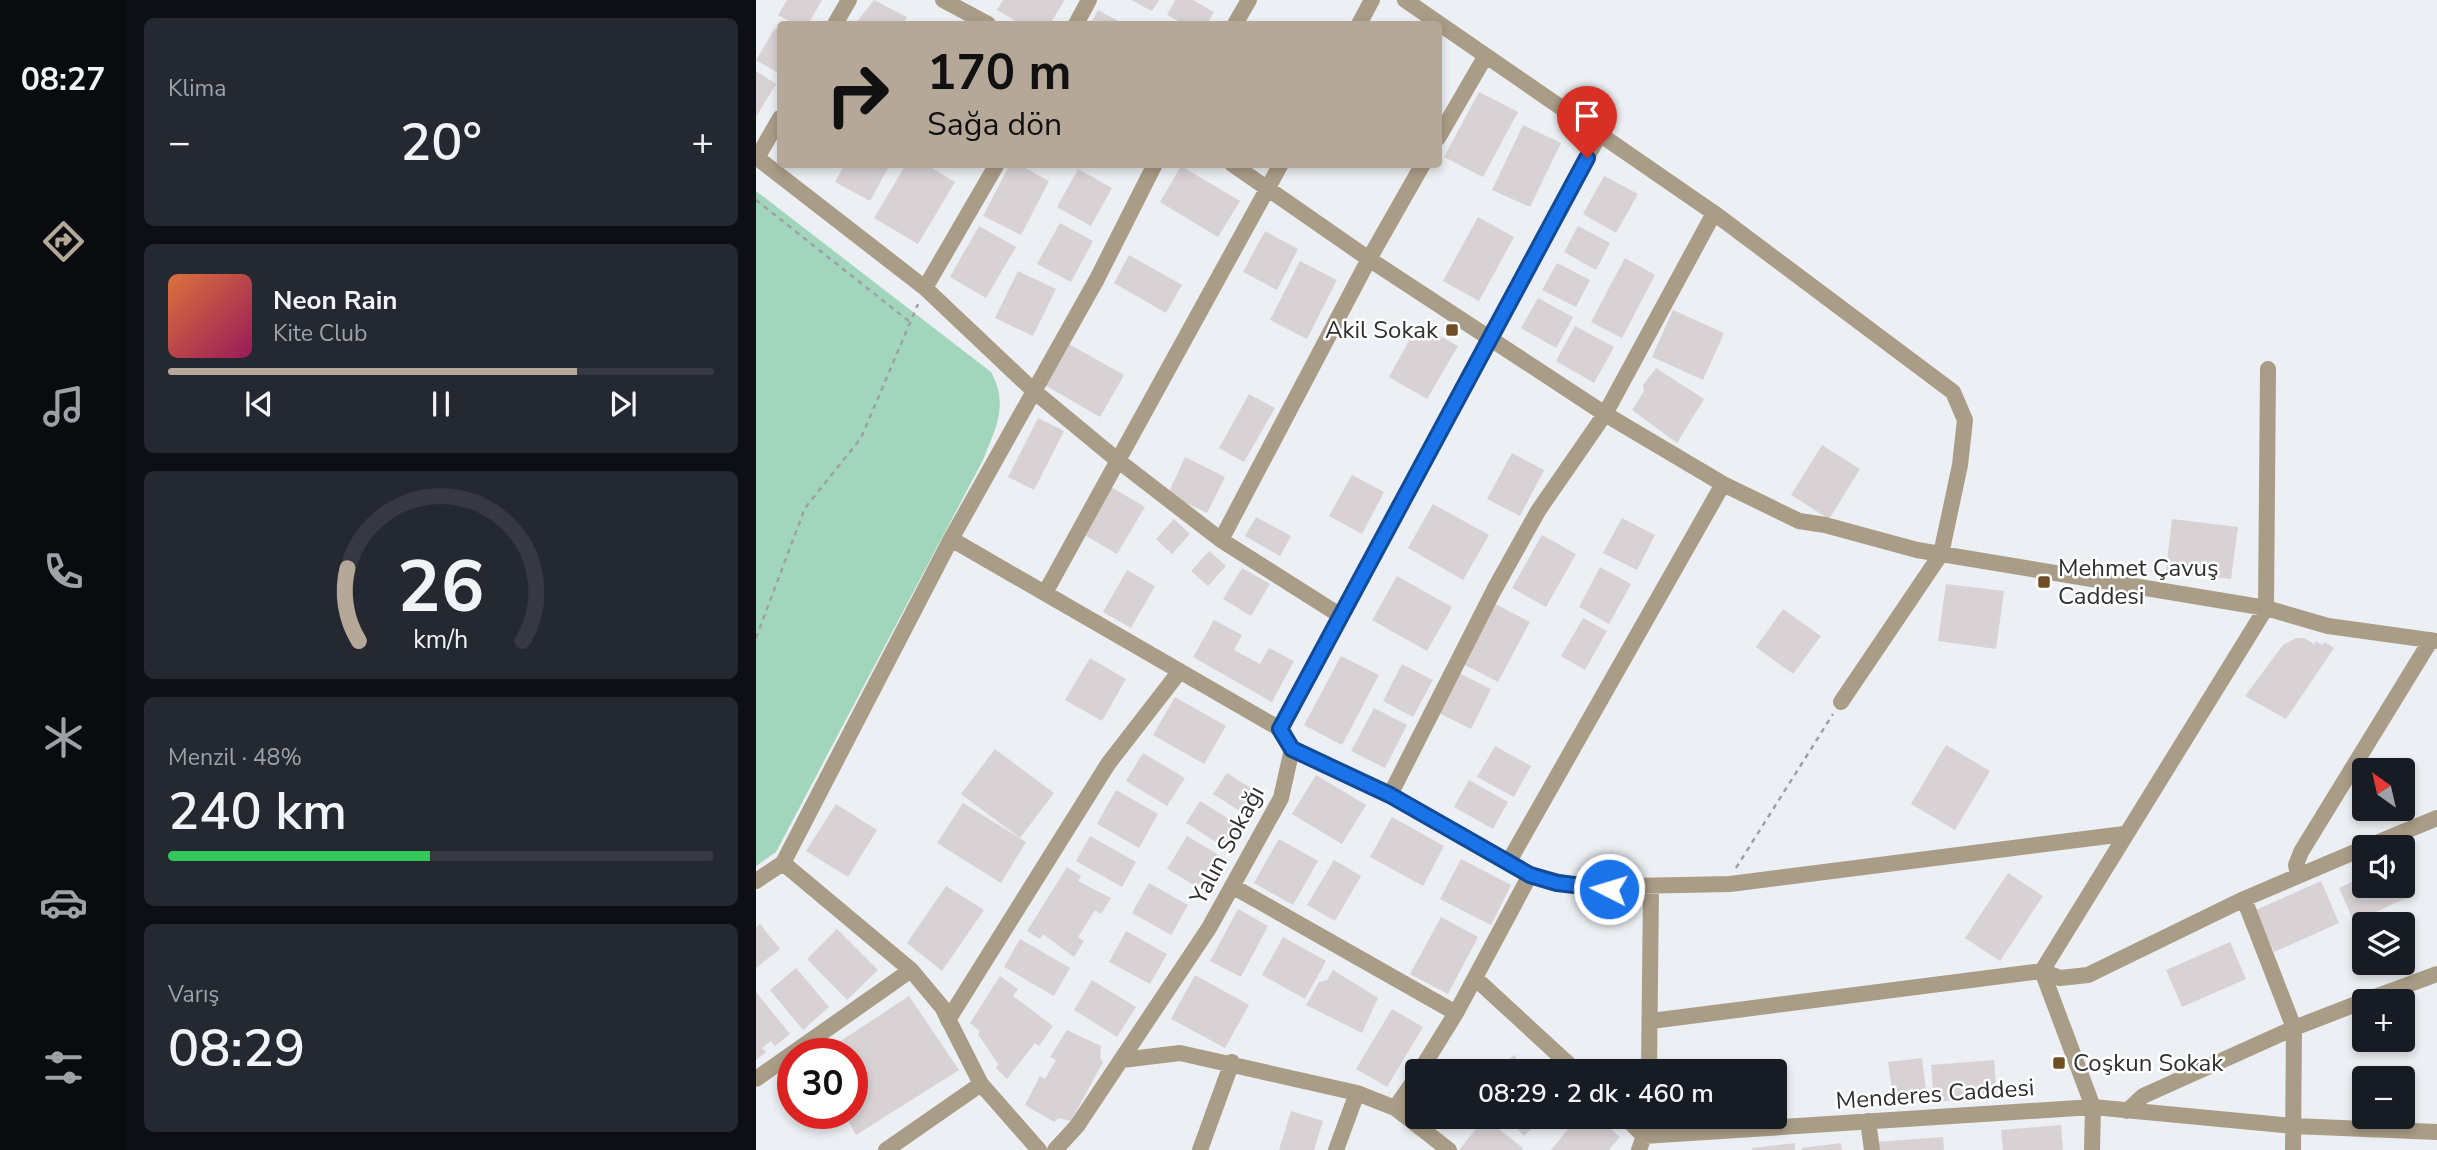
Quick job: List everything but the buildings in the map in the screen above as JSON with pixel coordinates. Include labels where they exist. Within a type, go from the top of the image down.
[{"type":"street","points":[[837,21],[849,0]]},
{"type":"street","points":[[943,0],[982,21]]},
{"type":"street","points":[[1078,21],[1088,0]]},
{"type":"street","points":[[1237,21],[1249,0]]},
{"type":"street","points":[[1361,21],[1372,0]]},
{"type":"street","points":[[1405,0],[1434,21]]},
{"type":"street","points":[[1442,26],[1714,213],[1954,392],[1965,420],[1960,465],[1941,554],[1841,702]]},
{"type":"street","points":[[1442,131],[1485,57]]},
{"type":"street","points":[[777,123],[757,158],[925,288],[1035,392],[1116,459],[1222,540],[1341,616]]},
{"type":"street","points":[[1280,729],[1488,338],[1600,135]]},
{"type":"street","points":[[925,288],[995,168]]},
{"type":"street","points":[[756,881],[783,863],[951,539],[1035,392],[1154,168]]},
{"type":"street","points":[[1238,168],[1369,259],[1605,414],[1723,484],[1799,521],[1941,554],[2266,608],[2328,626],[2434,641],[2301,852],[2296,865],[2298,876]]},
{"type":"street","points":[[1045,593],[1116,459],[1279,168]]},
{"type":"street","points":[[1222,540],[1369,259],[1421,168]]},
{"type":"street","points":[[1390,795],[1494,590],[1538,511],[1605,414],[1714,213]]},
{"type":"street","points":[[2042,971],[2124,834],[2266,608],[2268,369]]},
{"type":"street","points":[[1508,863],[1723,484]]},
{"type":"street","points":[[951,539],[1280,729],[1292,749],[1390,795],[1530,875],[1582,887],[1730,884],[2124,834]]},
{"type":"street","points":[[948,1020],[1108,764],[1180,671]]},
{"type":"street","name":"Yalın Sokağı","points":[[1055,1150],[1077,1126],[1209,928],[1281,798],[1292,749]]},
{"type":"street","points":[[2396,835],[2437,818]]},
{"type":"street","points":[[1651,1021],[2042,971],[2060,978],[2088,975],[2244,899],[2352,853]]},
{"type":"street","points":[[783,863],[911,970],[942,1007],[981,1084],[1039,1150]]},
{"type":"street","points":[[1428,1059],[1456,1013],[1530,875]]},
{"type":"street","points":[[1232,886],[1456,1013]]},
{"type":"street","points":[[1649,1059],[1651,887]]},
{"type":"street","points":[[2244,899],[2294,1028],[2293,1150]]},
{"type":"street","points":[[756,1079],[911,970]]},
{"type":"street","points":[[2042,971],[2093,1107],[2092,1150]]},
{"type":"street","points":[[2396,989],[2437,974]]},
{"type":"street","points":[[1475,978],[1563,1059]]},
{"type":"street","points":[[2127,1111],[2143,1096],[2294,1028],[2352,1006]]},
{"type":"street","points":[[1122,1060],[1180,1053],[1232,1062],[1357,1093],[1395,1108],[1449,1150]]},
{"type":"street","points":[[1200,1150],[1232,1062]]},
{"type":"street","points":[[886,1150],[981,1084]]},
{"type":"street","points":[[1336,1150],[1357,1093]]},
{"type":"street","points":[[1395,1108],[1405,1093]]},
{"type":"street","name":"Menderes Caddesi","points":[[1642,1143],[1868,1121],[2093,1107],[2294,1126],[2437,1132]]},
{"type":"street","points":[[1868,1121],[1872,1150]]},
{"type":"path","points":[[756,200],[910,322]]},
{"type":"path","points":[[756,638],[805,508],[861,438],[925,288]]},
{"type":"path","points":[[1730,884],[1734,871],[1841,702]]},
{"type":"green space","points":[[756,191],[991,372],[1000,406],[996,426],[983,460],[776,852],[756,866]]},
{"type":"place","name":"Akil Sokak","points":[[1452,330]]},
{"type":"place","name":"Mehmet Çavuş Caddesi","points":[[2044,582]]},
{"type":"place","name":"Coşkun Sokak","points":[[2059,1063]]},
{"type":"route","points":[[1587,158],[1280,729],[1292,749],[1390,795],[1530,875],[1557,883],[1609,889]]}]
